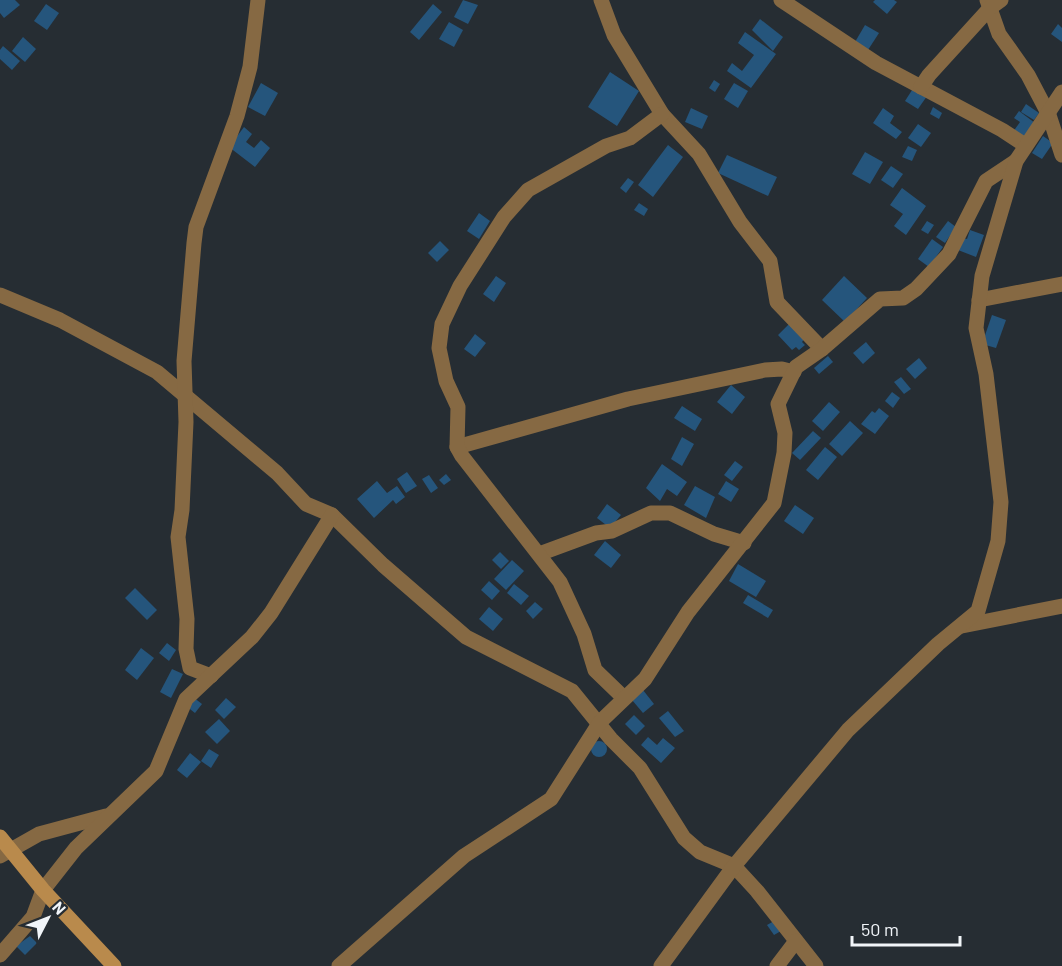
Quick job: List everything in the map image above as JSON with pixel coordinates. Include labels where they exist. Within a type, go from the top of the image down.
[{"type":"main road","points":[[0,837],[5,853],[114,966]]},
{"type":"street","points":[[212,676],[190,668],[186,649],[187,619],[178,537],[182,510],[184,360],[196,227],[237,116],[250,67],[258,0]]},
{"type":"street","points":[[601,0],[614,35],[662,114],[699,154],[740,222],[770,261],[777,302],[822,350]]},
{"type":"street","points":[[781,0],[876,63],[1002,130],[1025,146]]},
{"type":"street","points":[[921,87],[993,3]]},
{"type":"street","points":[[993,3],[999,34],[1028,75],[1049,115],[1062,155]]},
{"type":"street","points":[[661,966],[734,866],[848,730],[978,611],[998,541],[1001,502],[986,374],[976,328],[982,276],[1016,161],[1049,115],[1062,92]]},
{"type":"street","points":[[624,698],[595,670],[584,634],[560,582],[457,447],[458,407],[446,381],[439,348],[442,324],[460,286],[504,217],[528,190],[606,146],[630,138],[662,114]]},
{"type":"street","points":[[339,966],[464,856],[551,799],[600,722],[650,672],[688,612],[774,503],[784,453],[785,434],[778,404],[796,368],[822,350],[880,299],[903,298],[916,289],[949,254],[986,181],[1016,161]]},
{"type":"street","points":[[979,300],[1062,284]]},
{"type":"street","points":[[0,295],[60,320],[117,348],[157,372],[277,473],[306,504],[332,515],[466,638],[572,691],[600,722],[611,739],[646,776],[677,829],[692,847],[734,866],[757,891],[816,966]]},
{"type":"street","points":[[457,447],[628,399],[765,370],[782,369],[794,372]]},
{"type":"street","points":[[539,554],[596,533],[612,531],[651,513],[670,513],[714,534],[744,543]]},
{"type":"street","points":[[0,955],[33,917],[43,890],[76,848],[156,771],[186,699],[212,676],[272,613],[332,515]]},
{"type":"street","points":[[960,626],[1062,606]]},
{"type":"street","points":[[5,853],[39,834],[109,815]]},
{"type":"street","points":[[777,966],[796,941]]},
{"type":"building","points":[[0,0],[15,0],[20,5],[4,18],[0,13]]},
{"type":"building","points":[[463,0],[478,5],[468,24],[454,17]]},
{"type":"building","points":[[875,0],[897,2],[887,14],[873,2]]},
{"type":"building","points":[[46,4],[59,13],[47,30],[34,21]]},
{"type":"building","points":[[433,4],[442,12],[419,40],[410,32]]},
{"type":"building","points":[[760,19],[783,37],[773,51],[752,30]]},
{"type":"building","points":[[449,22],[463,30],[454,47],[439,39]]},
{"type":"building","points":[[1058,24],[1062,28],[1062,42],[1051,34]]},
{"type":"building","points":[[865,25],[879,33],[868,50],[855,42]]},
{"type":"building","points":[[745,32],[776,54],[751,88],[727,71],[732,63],[742,71],[754,55],[738,43]]},
{"type":"building","points":[[23,37],[36,49],[25,62],[12,51]]},
{"type":"building","points":[[3,46],[20,61],[12,70],[0,59],[0,50]]},
{"type":"building","points":[[610,72],[639,91],[617,126],[588,107]]},
{"type":"building","points":[[714,80],[720,84],[715,92],[709,88]]},
{"type":"building","points":[[261,83],[278,93],[265,116],[248,107]]},
{"type":"building","points":[[734,83],[748,91],[738,108],[724,99]]},
{"type":"building","points":[[914,87],[927,96],[918,109],[905,101]]},
{"type":"building","points":[[1026,104],[1039,113],[1034,120],[1021,112]]},
{"type":"building","points":[[933,107],[942,113],[939,119],[930,114]]},
{"type":"building","points":[[691,108],[708,116],[702,129],[685,122]]},
{"type":"building","points":[[883,108],[894,116],[890,123],[902,132],[896,139],[873,123]]},
{"type":"building","points":[[1019,111],[1035,123],[1023,139],[1013,132],[1020,122],[1014,118]]},
{"type":"building","points":[[918,124],[931,133],[921,147],[908,138]]},
{"type":"building","points":[[244,127],[252,134],[246,142],[254,148],[261,140],[270,148],[255,167],[229,147]]},
{"type":"building","points":[[1043,136],[1053,143],[1042,159],[1032,153]]},
{"type":"building","points":[[668,145],[683,157],[653,197],[638,185]]},
{"type":"building","points":[[908,146],[917,150],[912,161],[902,157]]},
{"type":"building","points":[[865,152],[883,162],[870,184],[852,174]]},
{"type":"building","points":[[727,155],[777,177],[768,196],[718,173]]},
{"type":"building","points":[[891,166],[903,174],[893,188],[881,180]]},
{"type":"building","points":[[628,178],[634,182],[626,193],[620,188]]},
{"type":"building","points":[[902,188],[926,206],[906,235],[894,226],[903,214],[890,205]]},
{"type":"building","points":[[639,203],[648,209],[644,216],[634,210]]},
{"type":"building","points":[[479,213],[490,221],[479,239],[467,231]]},
{"type":"building","points":[[927,221],[934,225],[928,234],[921,230]]},
{"type":"building","points":[[948,221],[956,227],[945,243],[936,237]]},
{"type":"building","points":[[970,230],[984,235],[976,257],[958,250],[963,238],[967,239]]},
{"type":"building","points":[[932,239],[943,247],[929,267],[918,259]]},
{"type":"building","points":[[440,241],[449,250],[437,262],[428,253]]},
{"type":"building","points":[[496,276],[506,283],[494,302],[483,294]]},
{"type":"building","points":[[844,276],[867,298],[845,322],[822,300]]},
{"type":"building","points":[[992,315],[1006,320],[996,348],[982,344]]},
{"type":"building","points":[[790,323],[805,338],[802,342],[805,345],[799,350],[796,347],[792,350],[778,335]]},
{"type":"building","points":[[475,334],[486,343],[475,357],[464,349]]},
{"type":"building","points":[[866,342],[875,353],[863,364],[853,353]]},
{"type":"building","points":[[828,356],[833,362],[819,374],[814,368]]},
{"type":"building","points":[[919,358],[927,368],[915,379],[906,369]]},
{"type":"building","points":[[901,377],[911,389],[904,394],[894,382]]},
{"type":"building","points":[[731,385],[745,397],[732,414],[717,402]]},
{"type":"building","points":[[892,392],[900,398],[893,408],[885,401]]},
{"type":"building","points":[[829,402],[840,412],[823,431],[812,421]]},
{"type":"building","points":[[682,406],[702,419],[695,431],[674,418]]},
{"type":"building","points":[[879,408],[889,416],[875,434],[861,424],[872,411],[875,413]]},
{"type":"building","points":[[850,421],[863,433],[842,456],[829,444]]},
{"type":"building","points":[[813,431],[821,438],[800,460],[792,453]]},
{"type":"building","points":[[682,437],[694,444],[682,466],[671,459]]},
{"type":"building","points":[[825,447],[837,457],[818,480],[806,470]]},
{"type":"building","points":[[735,461],[743,467],[732,481],[724,475]]},
{"type":"building","points":[[662,464],[687,482],[677,496],[667,489],[660,501],[646,488]]},
{"type":"building","points":[[407,472],[417,486],[406,493],[397,479]]},
{"type":"building","points":[[446,474],[451,480],[444,485],[439,480]]},
{"type":"building","points":[[429,475],[438,488],[431,493],[422,479]]},
{"type":"building","points":[[377,481],[387,493],[397,486],[405,497],[396,504],[393,500],[374,518],[357,499]]},
{"type":"building","points":[[726,481],[739,489],[731,502],[718,494]]},
{"type":"building","points":[[695,486],[715,497],[706,518],[684,505]]},
{"type":"building","points":[[607,504],[621,515],[610,528],[597,518]]},
{"type":"building","points":[[795,505],[814,518],[803,534],[784,521]]},
{"type":"building","points":[[605,541],[621,555],[611,568],[594,555]]},
{"type":"building","points":[[500,552],[509,561],[501,569],[492,560]]},
{"type":"building","points":[[512,560],[524,571],[506,590],[494,579]]},
{"type":"building","points":[[738,564],[766,581],[756,597],[729,581]]},
{"type":"building","points":[[489,581],[500,591],[492,600],[481,590]]},
{"type":"building","points":[[514,584],[529,596],[521,605],[507,593]]},
{"type":"building","points":[[135,588],[157,610],[147,620],[125,598]]},
{"type":"building","points":[[748,595],[773,610],[768,618],[743,603]]},
{"type":"building","points":[[535,602],[543,609],[533,619],[526,611]]},
{"type":"building","points":[[489,607],[503,619],[493,631],[479,619]]},
{"type":"building","points":[[167,643],[176,650],[169,661],[159,653]]},
{"type":"building","points":[[141,648],[154,658],[137,680],[125,670]]},
{"type":"building","points":[[172,669],[183,674],[171,698],[160,692]]},
{"type":"building","points":[[643,690],[654,704],[643,713],[632,700]]},
{"type":"building","points":[[193,697],[202,704],[195,713],[186,706]]},
{"type":"building","points":[[226,698],[236,707],[224,719],[215,710]]},
{"type":"building","points":[[668,711],[684,731],[675,737],[659,718]]},
{"type":"building","points":[[634,715],[645,726],[636,735],[625,724]]},
{"type":"building","points":[[219,719],[230,731],[217,744],[205,732]]},
{"type":"building","points":[[648,737],[657,745],[663,738],[675,748],[661,763],[641,745]]},
{"type":"building","points":[[599,741],[607,749],[599,757],[591,749]]},
{"type":"building","points":[[209,749],[219,755],[211,768],[201,761]]},
{"type":"building","points":[[190,753],[201,762],[187,778],[177,770]]},
{"type":"building","points":[[774,921],[781,931],[774,935],[767,925]]},
{"type":"building","points":[[30,936],[37,943],[25,955],[16,946]]}]
